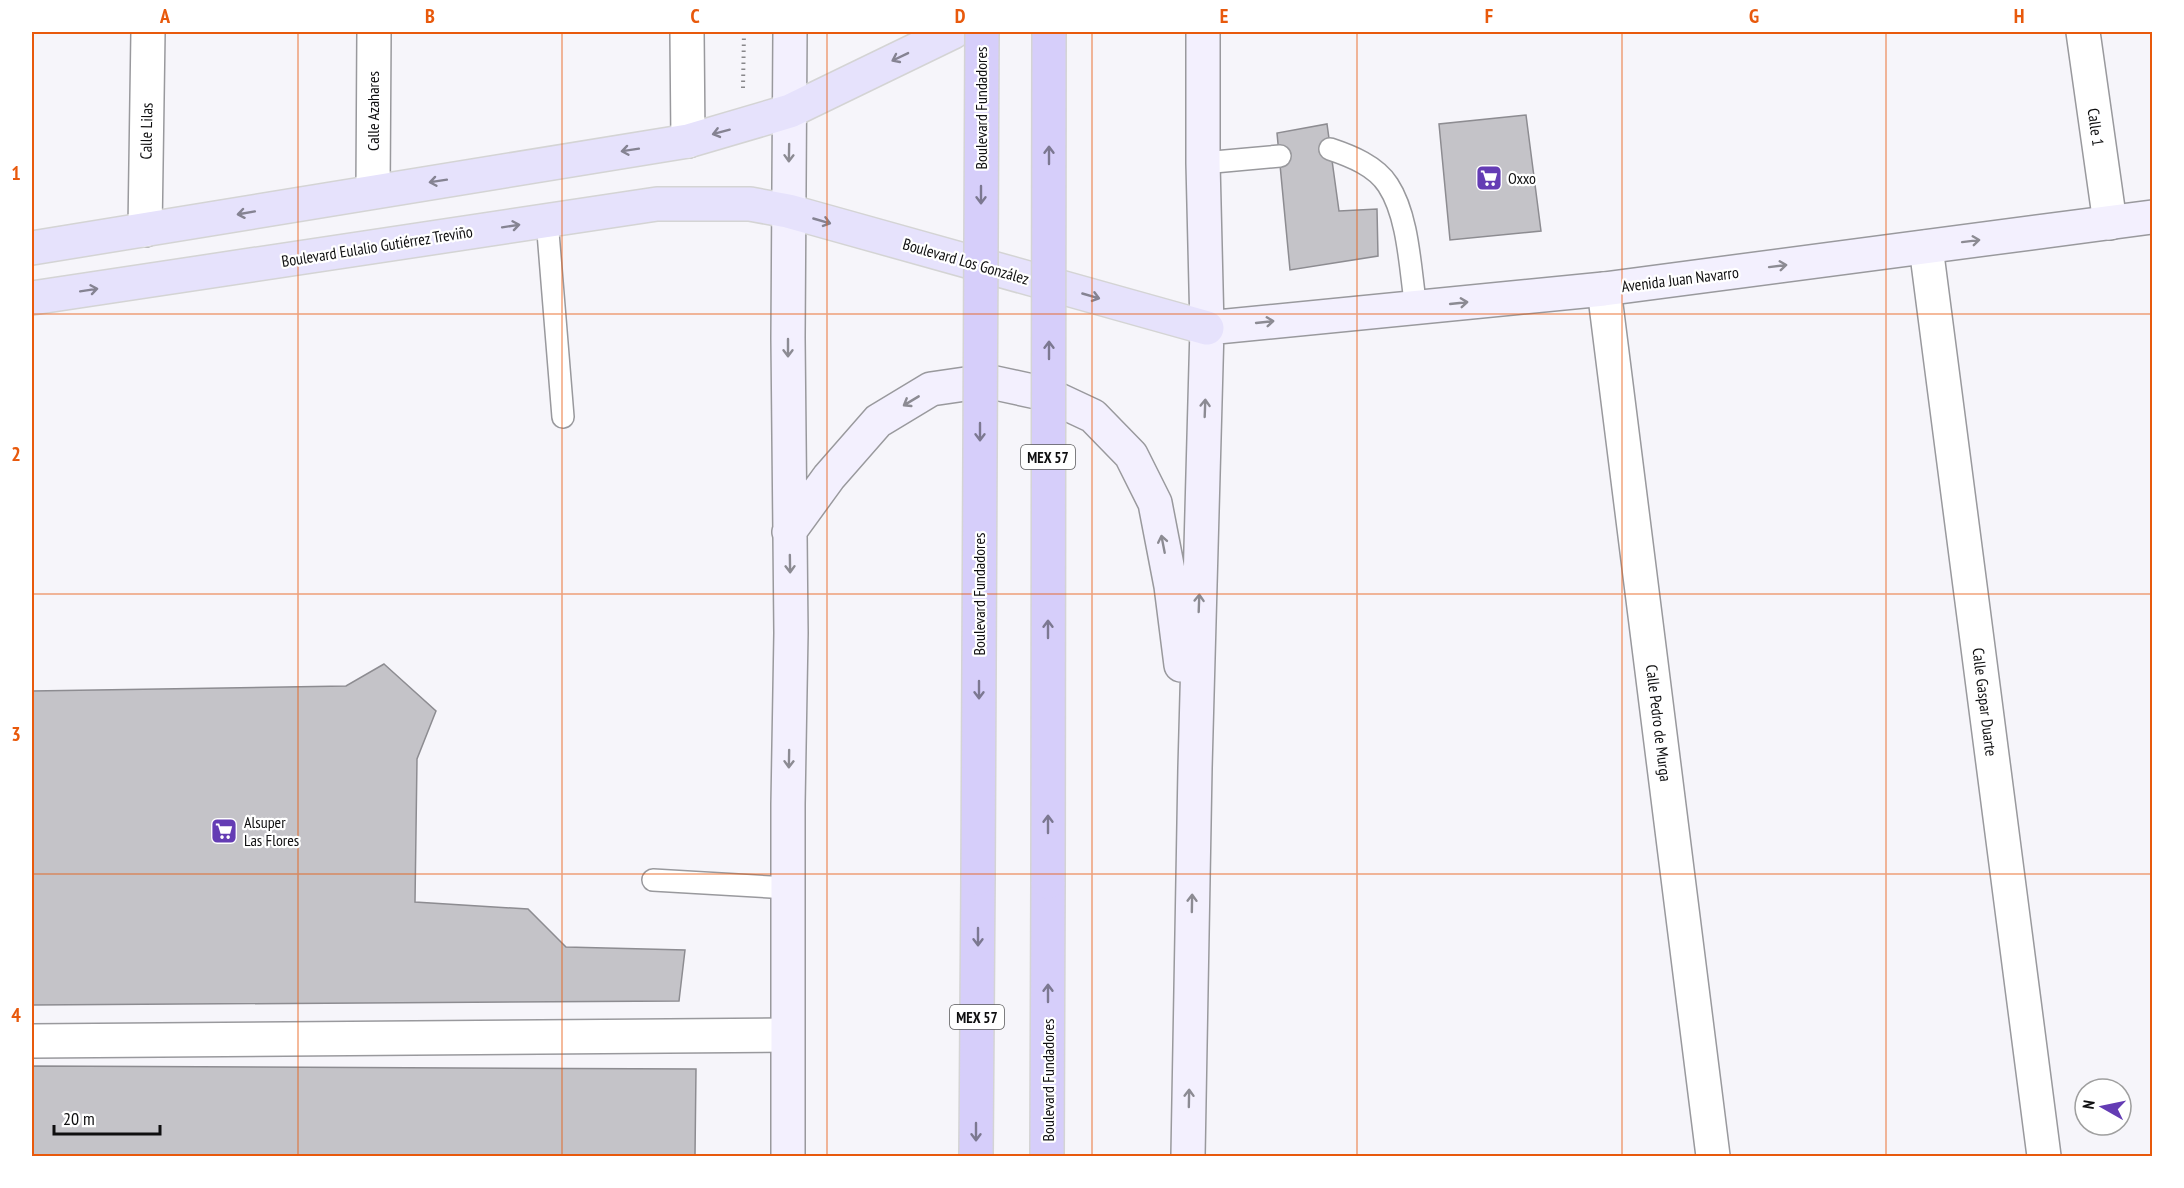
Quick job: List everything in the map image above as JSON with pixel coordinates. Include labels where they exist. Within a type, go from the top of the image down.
[{"type":"highway","name":"Boulevard Fundadores","points":[[976,1156],[982,32]]},
{"type":"highway","name":"Boulevard Fundadores","points":[[1047,1156],[1049,32]]},
{"type":"main road","points":[[788,1156],[791,633],[788,211],[790,32]]},
{"type":"main road","points":[[32,248],[688,141],[790,111],[953,32]]},
{"type":"main road","points":[[1188,1156],[1195,768],[1207,328],[1203,32]]},
{"type":"main road","name":"Boulevard Los González","points":[[723,203],[750,204],[788,211],[1207,328]]},
{"type":"main road","name":"Boulevard Eulalio Gutiérrez Treviño","points":[[32,298],[657,204],[723,203]]},
{"type":"main road","name":"Avenida Juan Navarro","points":[[1207,328],[1604,289],[2152,218]]},
{"type":"main road","points":[[789,532],[829,477],[878,421],[931,389],[986,381],[1046,394],[1093,416],[1131,455],[1155,503],[1171,586],[1195,768]]},
{"type":"street","name":"Calle Lilas","points":[[145,230],[148,32]]},
{"type":"street","name":"Calle Azahares","points":[[373,191],[374,32]]},
{"type":"street","points":[[687,32],[688,141]]},
{"type":"street","name":"Calle 1","points":[[2083,32],[2110,223]]},
{"type":"street","name":"Calle Gaspar Duarte","points":[[1926,247],[2044,1156]]},
{"type":"street","name":"Calle Pedro de Murga","points":[[1604,289],[1713,1156]]},
{"type":"street","points":[[32,1041],[787,1035]]},
{"type":"lane","points":[[1330,149],[1350,156],[1370,167],[1388,184],[1401,216],[1416,308]]},
{"type":"lane","points":[[1203,163],[1280,156]]},
{"type":"lane","points":[[547,220],[564,417]]},
{"type":"lane","points":[[653,880],[788,888]]},
{"type":"building","name":"Oxxo","points":[[1526,115],[1541,231],[1450,240],[1439,124]]},
{"type":"building","points":[[1327,124],[1339,211],[1377,209],[1378,256],[1290,270],[1277,133]]},
{"type":"building","name":"Alsuper Las Flores","points":[[384,664],[436,711],[417,759],[415,902],[528,909],[566,947],[685,950],[679,1001],[32,1005],[32,691],[346,686]]},
{"type":"building","points":[[32,1066],[696,1069],[695,1156],[32,1156]]},
{"type":"place","name":"Oxxo","points":[[1489,178]]},
{"type":"place","name":"Alsuper Las Flores","points":[[224,831]]}]
